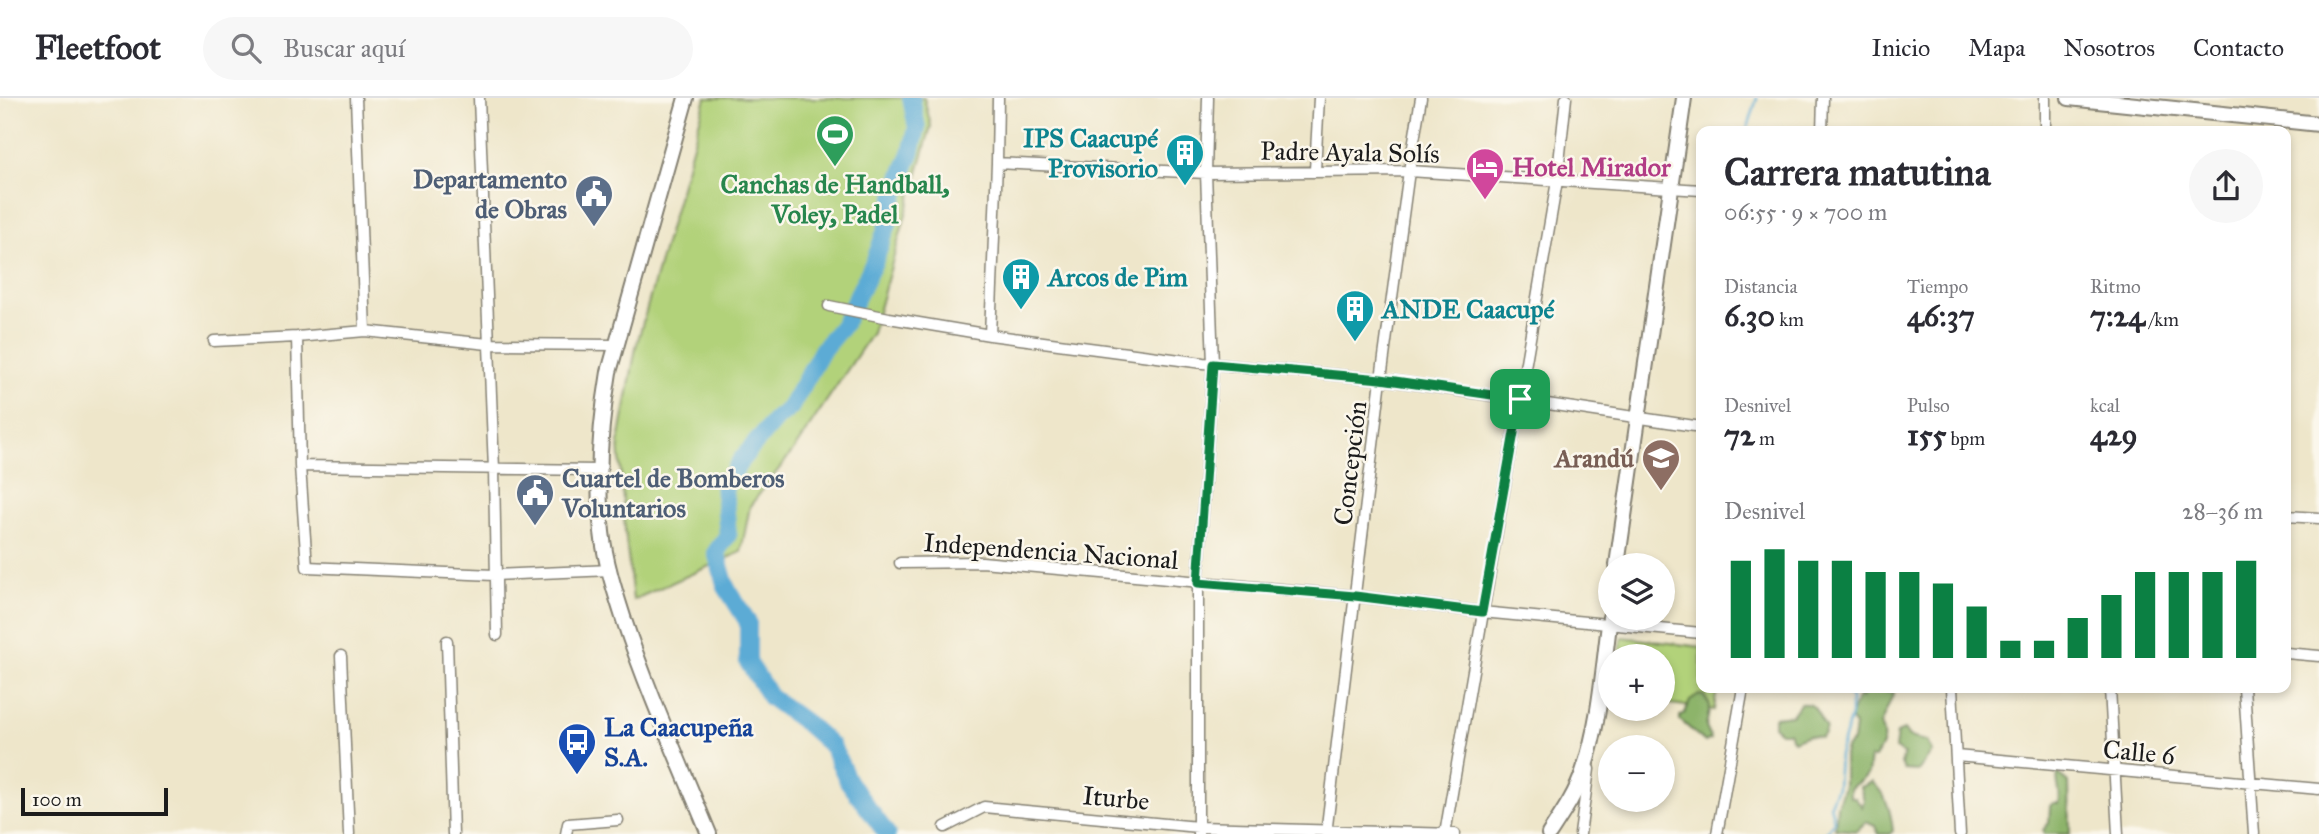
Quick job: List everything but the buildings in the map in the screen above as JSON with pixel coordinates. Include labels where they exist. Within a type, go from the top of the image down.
[{"type":"main road","points":[[686,98],[616,345],[601,416],[598,470],[602,534],[639,663],[709,834]]},
{"type":"main road","points":[[1619,553],[1684,98]]},
{"type":"main road","points":[[2069,98],[2319,124]]},
{"type":"main road","points":[[1549,834],[1575,791],[1593,738],[1609,630]]},
{"type":"street","points":[[356,98],[365,331]]},
{"type":"street","points":[[479,98],[494,469],[497,635]]},
{"type":"street","points":[[990,335],[998,163],[998,98]]},
{"type":"street","points":[[1198,831],[1198,583],[1213,364],[1206,173],[1208,98]]},
{"type":"street","points":[[1315,170],[1319,98]]},
{"type":"street","name":"Concepción","points":[[1326,832],[1381,379],[1421,98]]},
{"type":"street","points":[[1445,834],[1557,181],[1566,98]]},
{"type":"street","points":[[1822,126],[1823,98]]},
{"type":"street","points":[[2045,98],[2045,126]]},
{"type":"street","name":"Padre Ayala Solís","points":[[998,163],[1206,173],[1409,171],[1696,190]]},
{"type":"street","points":[[829,306],[990,335],[1213,364],[1381,379],[1696,426]]},
{"type":"street","points":[[214,341],[365,331],[488,344],[616,345]]},
{"type":"street","points":[[297,337],[300,467],[307,567],[495,575],[611,570]]},
{"type":"street","points":[[300,467],[598,470]]},
{"type":"street","points":[[2291,516],[2319,518]]},
{"type":"street","name":"Independencia Nacional","points":[[900,562],[982,562],[1355,596],[1482,612],[1598,619]]},
{"type":"street","name":"Independencia Nacional","points":[[1675,629],[1696,632]]},
{"type":"street","points":[[447,640],[453,834]]},
{"type":"street","points":[[2291,653],[2319,656]]},
{"type":"street","points":[[341,656],[349,834]]},
{"type":"street","points":[[1717,834],[1742,693]]},
{"type":"street","points":[[1952,693],[1960,834]]},
{"type":"street","points":[[2110,693],[2118,834]]},
{"type":"street","points":[[2244,693],[2254,834]]},
{"type":"street","points":[[1587,834],[1580,834],[1593,738]]},
{"type":"street","name":"Calle 6","points":[[1956,756],[2319,789]]},
{"type":"street","name":"Iturbe","points":[[945,827],[985,807],[1198,831],[1455,834]]},
{"type":"street","points":[[566,834],[568,824],[576,821],[618,820]]},
{"type":"green space","points":[[706,98],[924,98],[931,126],[872,333],[793,451],[750,506],[741,552],[633,600],[619,442],[636,347]]},
{"type":"green space","points":[[1622,637],[1696,646],[1696,693],[1716,693],[1714,710],[1675,705],[1675,644],[1621,644]]},
{"type":"green space","points":[[1858,693],[1894,693],[1880,725],[1883,734],[1882,746],[1875,758],[1870,758],[1867,775],[1850,789],[1850,797],[1855,797],[1862,807],[1864,800],[1860,787],[1872,782],[1877,787],[1885,798],[1889,811],[1893,831],[1889,834],[1879,834],[1875,826],[1866,822],[1856,831],[1835,829],[1837,806],[1844,786],[1844,755],[1846,748],[1853,741],[1855,726],[1850,719],[1857,698],[1862,698]]},
{"type":"green space","points":[[1699,695],[1704,696],[1710,705],[1706,727],[1711,739],[1705,742],[1680,720],[1690,701]]},
{"type":"green space","points":[[1800,704],[1814,707],[1826,727],[1820,737],[1808,735],[1793,741],[1788,732],[1780,732],[1774,727],[1774,717],[1792,715]]},
{"type":"green space","points":[[1904,730],[1909,737],[1927,741],[1932,752],[1918,771],[1904,770],[1901,763],[1904,754],[1895,749],[1897,733]]},
{"type":"green space","points":[[2058,773],[2069,782],[2070,834],[2044,834],[2043,830],[2049,823],[2050,806],[2059,803]]},
{"type":"waterway","points":[[887,834],[848,781],[832,746],[770,697],[748,662],[748,622],[726,587],[716,552],[728,535],[724,488],[741,460],[775,420],[790,408],[823,349],[843,325],[875,260],[917,128],[911,98]]},
{"type":"waterway","points":[[1749,126],[1757,98]]},
{"type":"waterway","points":[[1825,834],[1834,821],[1830,804],[1837,787],[1839,755],[1851,715],[1851,699],[1847,693]]},
{"type":"place","name":"Canchas de Handball, Voley, Padel","points":[[835,168]]},
{"type":"place","name":"IPS Caacupé Provisorio","points":[[1185,187]]},
{"type":"place","name":"Hotel Mirador","points":[[1485,201]]},
{"type":"place","name":"Departamento de Obras","points":[[594,228]]},
{"type":"place","name":"Arcos de Pim","points":[[1021,311]]},
{"type":"place","name":"ANDE Caacupé","points":[[1355,343]]},
{"type":"place","name":"Arandú","points":[[1661,492]]},
{"type":"place","name":"Cuartel de Bomberos Voluntarios","points":[[535,527]]},
{"type":"place","name":"La Caacupeña S.A.","points":[[577,776]]},
{"type":"route","points":[[1213,364],[1381,379],[1520,399],[1482,612],[1355,596],[1198,583],[1213,364]]}]
